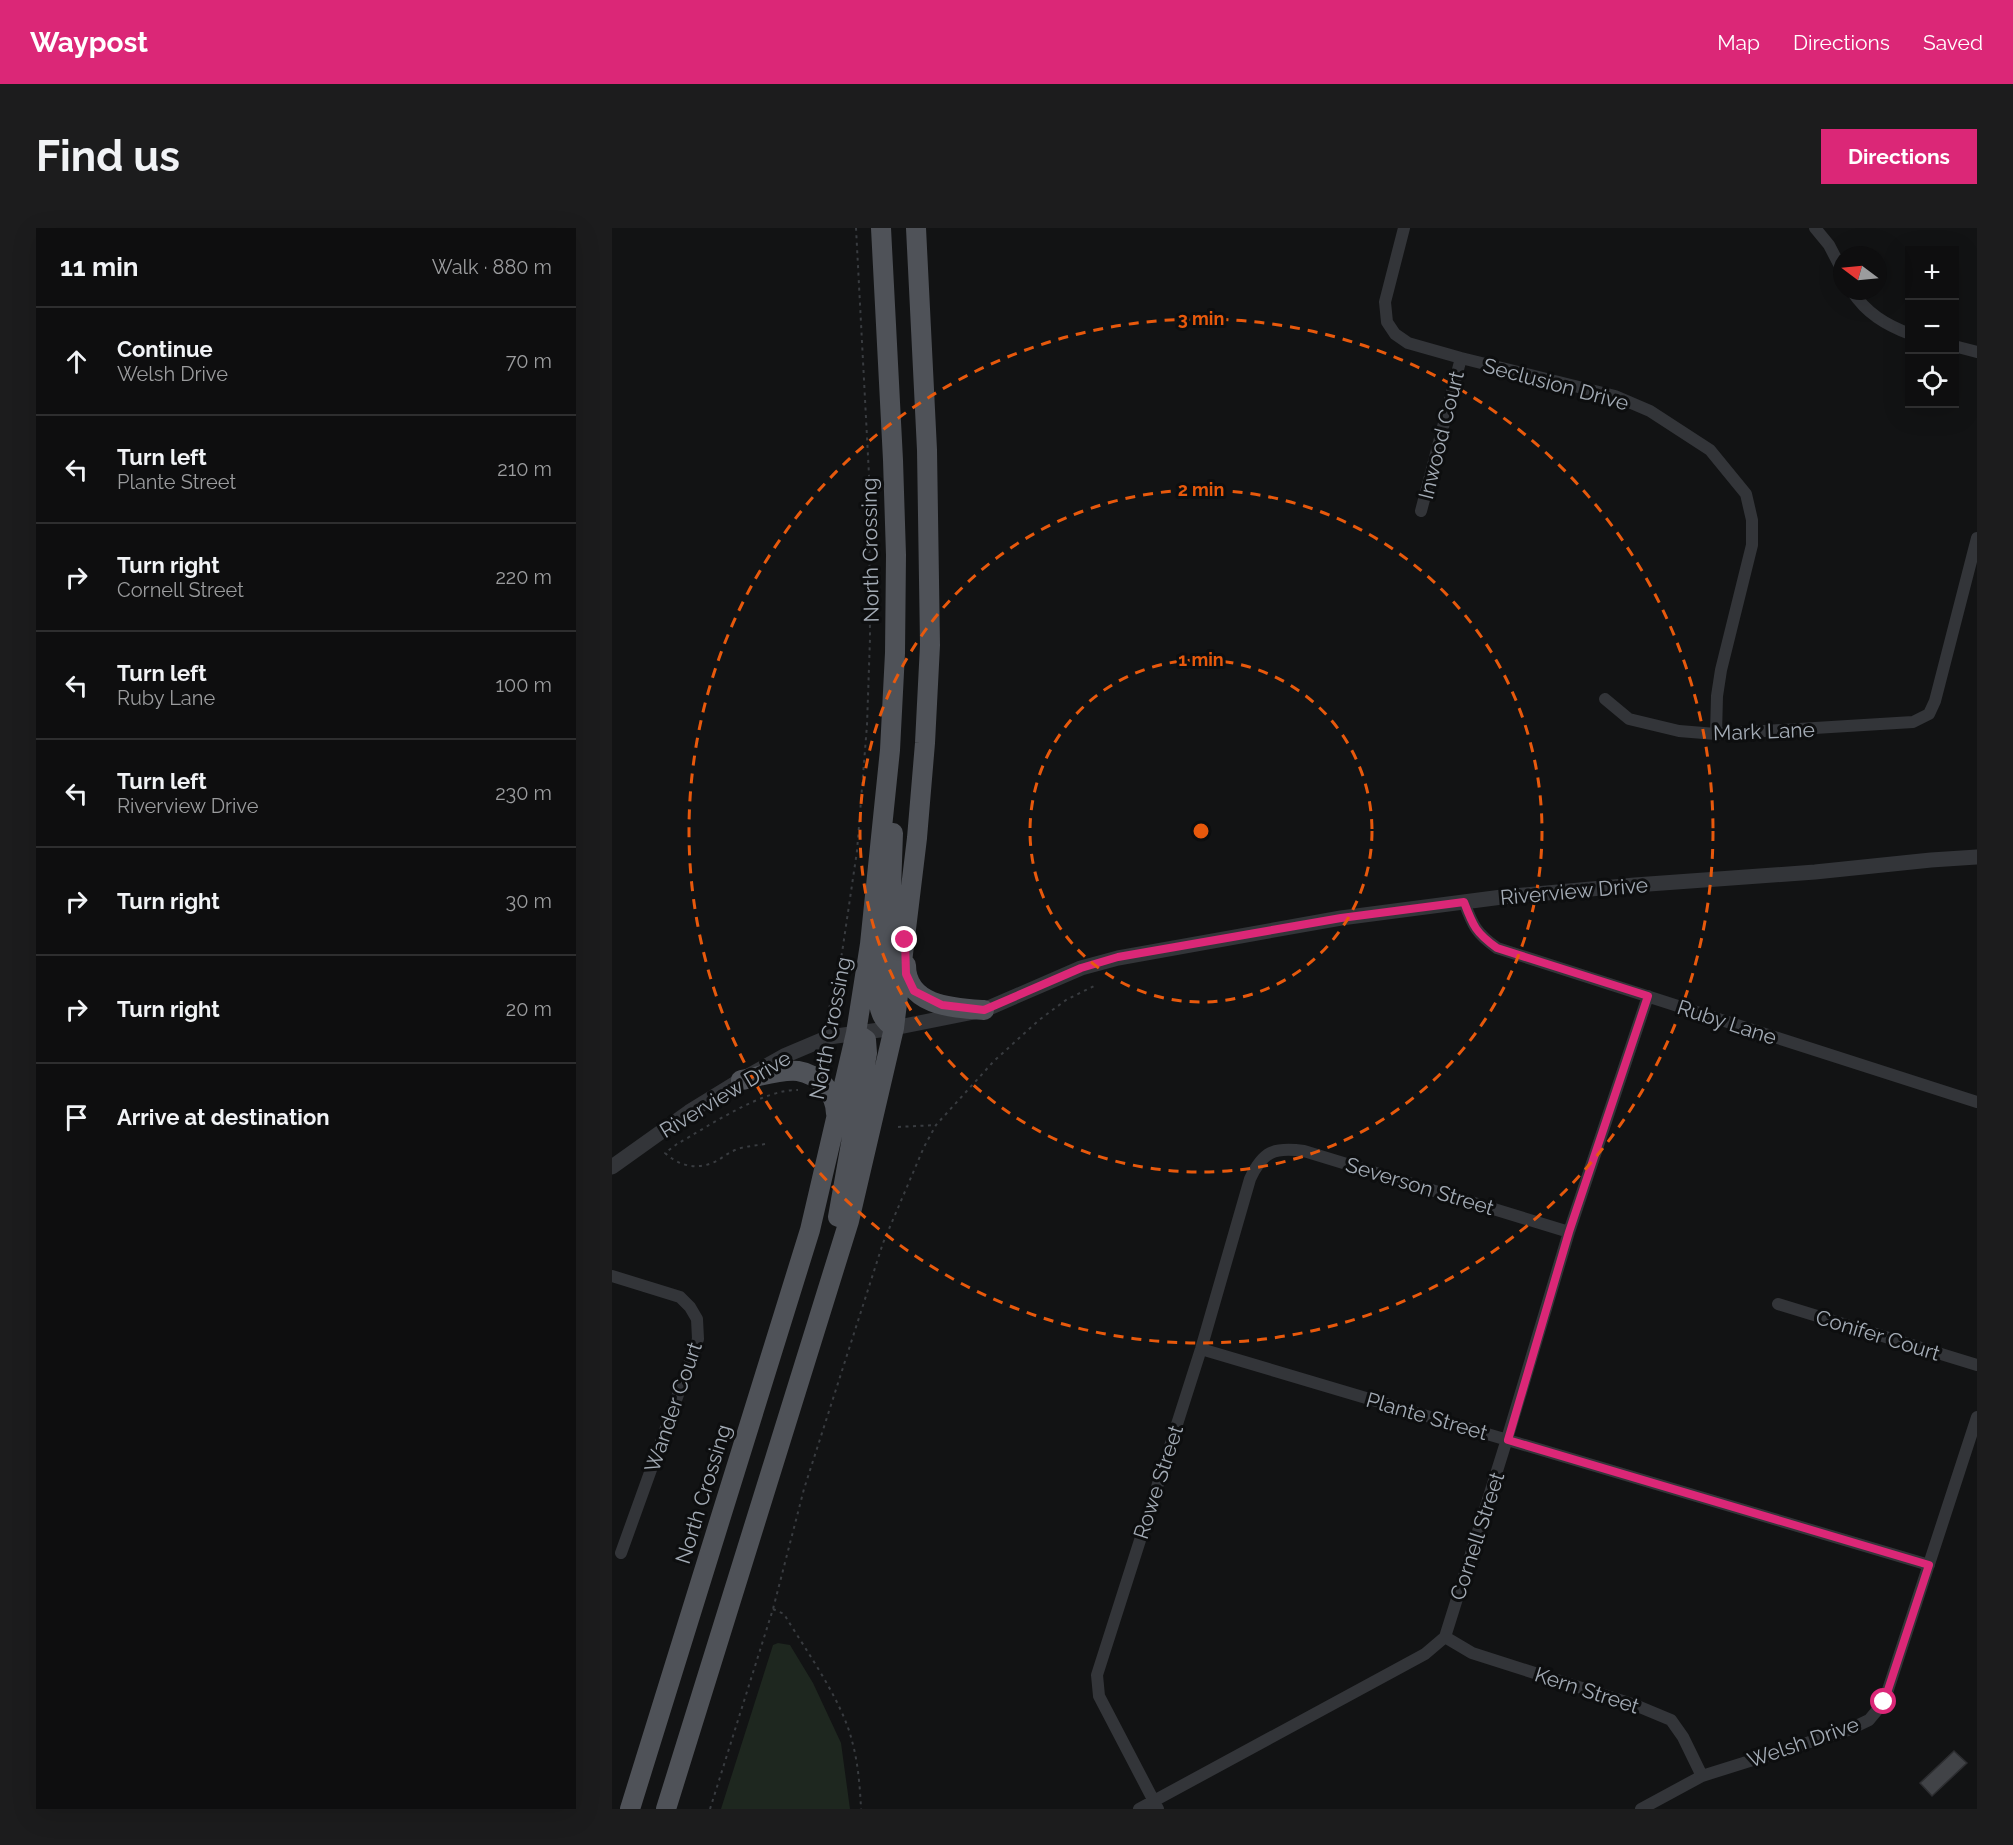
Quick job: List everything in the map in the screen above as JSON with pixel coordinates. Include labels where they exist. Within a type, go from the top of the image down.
[{"type":"main road","name":"North Crossing","points":[[630,1809],[810,1230],[856,1033],[870,944],[890,750],[895,653],[896,555],[881,228]]},
{"type":"main road","points":[[903,228],[922,354]]},
{"type":"main road","points":[[666,1809],[849,1221],[894,1028],[926,743],[930,645],[930,548],[916,228]]},
{"type":"main road","points":[[890,750],[894,856],[890,918],[879,1004],[881,1015],[894,1028]]},
{"type":"main road","points":[[905,940],[906,974],[914,991],[942,1005],[984,1010]]},
{"type":"main road","points":[[821,1314],[843,1178],[867,1053],[866,1040],[856,1033]]},
{"type":"main road","points":[[741,1080],[798,1071],[821,1082],[831,1094],[836,1103],[836,1124]]},
{"type":"street","name":"Seclusion Drive","points":[[1404,228],[1385,302],[1387,322],[1395,334],[1408,343],[1615,396],[1650,411],[1710,450],[1746,494],[1752,520],[1752,545],[1721,670],[1717,696],[1716,734]]},
{"type":"street","points":[[1815,228],[1833,253]]},
{"type":"street","points":[[1859,300],[1883,322],[1905,332]]},
{"type":"street","points":[[1959,347],[1977,352]]},
{"type":"street","name":"Inwood Court","points":[[1422,512],[1461,358]]},
{"type":"street","name":"Mark Lane","points":[[1605,699],[1629,719],[1679,731],[1716,734],[1913,722],[1929,714],[1935,701],[1977,538]]},
{"type":"street","name":"Riverview Drive","points":[[612,1167],[689,1112],[741,1080],[784,1056],[829,1037],[894,1028],[984,1010],[1081,968],[1118,957],[1341,918],[1464,902],[1635,885],[1977,857]]},
{"type":"street","name":"Ruby Lane","points":[[1464,902],[1481,936],[1497,948],[1977,1102]]},
{"type":"street","name":"Cornell Street","points":[[1445,1638],[1508,1440],[1569,1232],[1648,996]]},
{"type":"street","name":"Severson Street","points":[[1270,1152],[1286,1148],[1304,1151],[1569,1232]]},
{"type":"street","name":"Rowe Street","points":[[1155,1805],[1099,1696],[1097,1675],[1201,1349],[1250,1179],[1256,1165],[1270,1152]]},
{"type":"street","name":"Wander Court","points":[[612,1276],[680,1297],[697,1319],[698,1340],[621,1553]]},
{"type":"street","name":"Conifer Court","points":[[1778,1304],[1977,1365]]},
{"type":"street","name":"Plante Street","points":[[1201,1349],[1929,1565]]},
{"type":"street","name":"Welsh Drive","points":[[1641,1809],[1702,1776],[1848,1730],[1869,1720],[1884,1702],[1977,1417]]},
{"type":"street","points":[[1138,1809],[1155,1805],[1425,1654],[1445,1638]]},
{"type":"street","name":"Kern Street","points":[[1445,1638],[1472,1653],[1635,1705],[1671,1720],[1683,1737],[1702,1776]]},
{"type":"path","points":[[765,1144],[731,1151],[712,1163],[702,1166],[682,1164],[673,1160],[665,1152],[765,1096],[788,1090],[813,1092],[826,1076],[831,1049],[827,1014],[840,964],[857,851],[867,725],[870,638],[869,475],[856,228]]},
{"type":"path","points":[[710,1809],[772,1609],[804,1489],[883,1243],[909,1177],[936,1125],[994,1061],[1039,1020],[1066,1000],[1094,986]]},
{"type":"path","points":[[898,1128],[936,1125]]},
{"type":"path","points":[[772,1609],[784,1614],[826,1682],[844,1718],[852,1740],[861,1809]]},
{"type":"shaded area","points":[[778,1643],[790,1645],[813,1683],[841,1743],[850,1809],[721,1809],[773,1645]]},
{"type":"building","points":[[1954,1751],[1967,1763],[1932,1796],[1920,1783]]},
{"type":"route","points":[[905,940],[906,974],[908,983],[914,991],[931,1002],[942,1005],[984,1010],[1081,968],[1118,957],[1341,918],[1464,902],[1481,936],[1497,948],[1648,996],[1569,1232],[1508,1440],[1929,1565],[1884,1702]]}]
